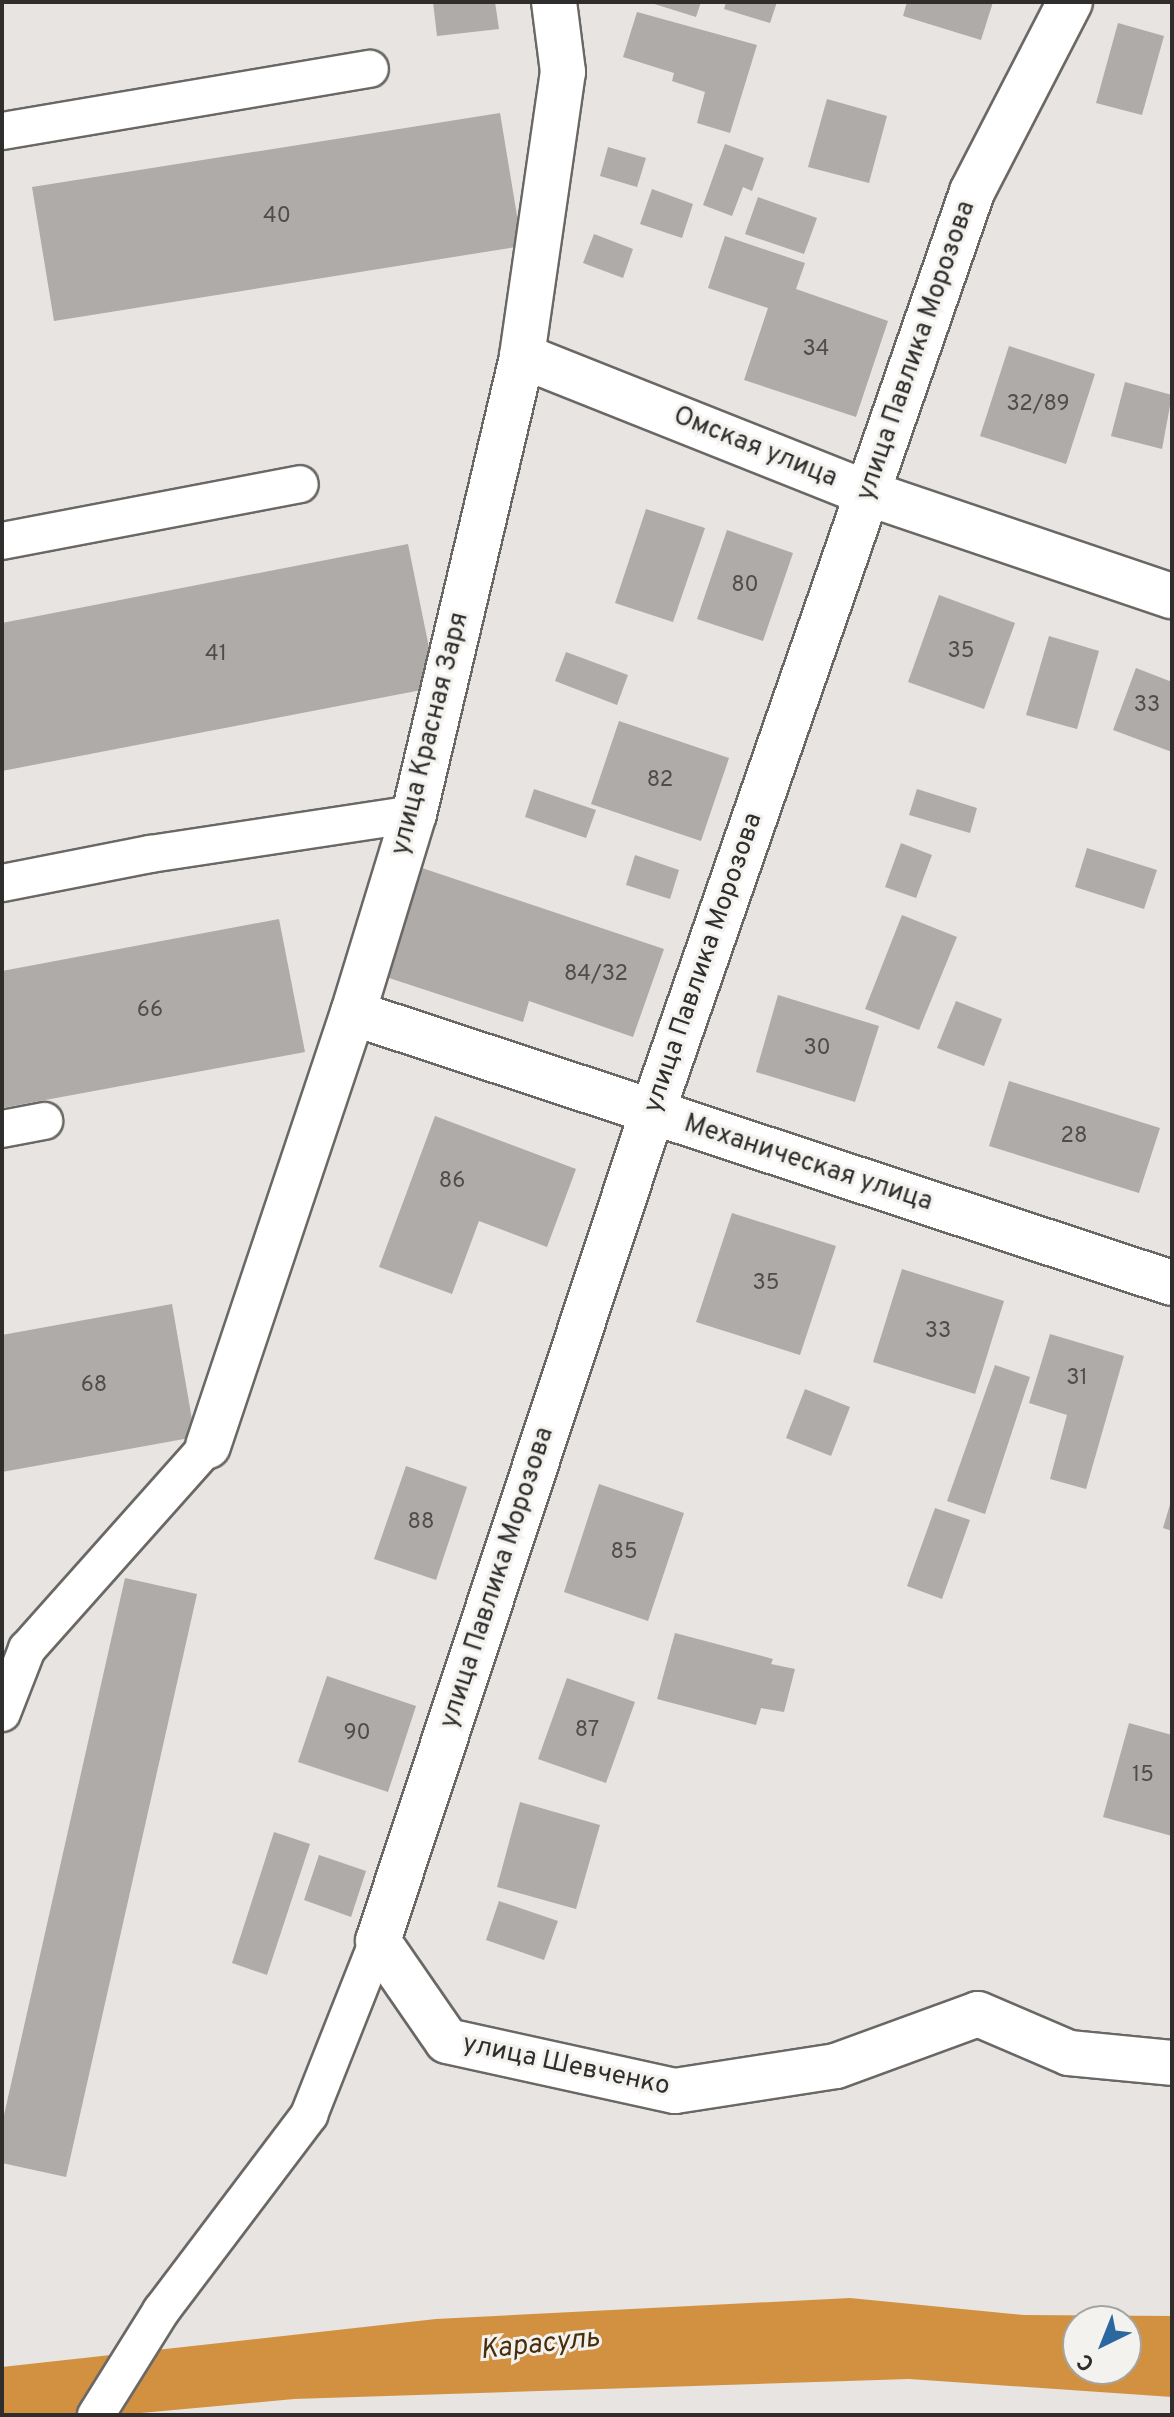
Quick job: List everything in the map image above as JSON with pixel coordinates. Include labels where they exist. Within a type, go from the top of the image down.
[{"type":"street","name":"улица Красная Заря","points":[[208,1446],[353,1013],[414,814],[522,356],[563,72],[554,2]]},
{"type":"street","name":"улица Павлика Морозова","points":[[378,1941],[652,1113],[972,192],[1070,2]]},
{"type":"street","name":"Омская улица","points":[[522,356],[867,493],[1172,596]]},
{"type":"street","name":"Механическая улица","points":[[353,1013],[1172,1283]]},
{"type":"street","name":"улица Шевченко","points":[[378,1941],[447,2041],[675,2091],[836,2066],[978,2014],[1069,2053],[1172,2063]]},
{"type":"lane","points":[[2,131],[370,69]]},
{"type":"lane","points":[[2,541],[300,484]]},
{"type":"lane","points":[[2,883],[150,854],[414,814]]},
{"type":"lane","points":[[2,1129],[44,1121]]},
{"type":"lane","points":[[2,1713],[14,1645],[208,1446]]},
{"type":"lane","points":[[96,2415],[161,2311],[309,2115],[378,1941]]},
{"type":"water","name":"Карасуль","points":[[850,2298],[1024,2315],[1062,2315],[1062,2385],[1142,2385],[1142,2316],[1172,2316],[1172,2397],[909,2379],[294,2399],[119,2415],[2,2415],[2,2367],[436,2319]]},
{"type":"building","points":[[433,2],[495,2],[499,29],[437,36]]},
{"type":"building","points":[[648,2],[701,2],[696,17]]},
{"type":"building","points":[[726,2],[777,2],[770,23],[724,9]]},
{"type":"building","points":[[907,2],[993,2],[981,40],[903,16]]},
{"type":"building","points":[[637,12],[757,45],[730,133],[697,123],[705,92],[672,81],[674,73],[623,57]]},
{"type":"building","points":[[1118,23],[1164,36],[1142,115],[1096,103]]},
{"type":"building","points":[[827,99],[887,116],[869,183],[808,167]]},
{"type":"building","points":[[500,113],[522,246],[54,321],[32,187]]},
{"type":"building","points":[[725,144],[764,158],[752,191],[743,187],[732,216],[703,205]]},
{"type":"building","points":[[608,147],[646,158],[637,187],[600,176]]},
{"type":"building","points":[[652,189],[693,204],[682,238],[640,224]]},
{"type":"building","points":[[758,197],[817,218],[804,254],[745,234]]},
{"type":"building","points":[[594,234],[633,249],[623,278],[583,263]]},
{"type":"building","points":[[725,236],[805,263],[796,289],[888,321],[856,417],[744,380],[768,308],[708,288]]},
{"type":"building","points":[[1009,346],[1095,374],[1066,464],[980,436]]},
{"type":"building","points":[[1125,382],[1172,395],[1162,449],[1111,436]]},
{"type":"building","points":[[646,509],[705,528],[673,622],[615,603]]},
{"type":"building","points":[[727,530],[793,553],[763,641],[697,619]]},
{"type":"building","points":[[408,544],[437,687],[2,771],[2,623]]},
{"type":"building","points":[[939,595],[1015,623],[984,709],[908,682]]},
{"type":"building","points":[[1049,636],[1099,651],[1077,729],[1026,715]]},
{"type":"building","points":[[566,652],[628,675],[617,705],[555,681]]},
{"type":"building","points":[[1136,668],[1172,682],[1172,752],[1113,730]]},
{"type":"building","points":[[619,721],[729,758],[701,841],[591,804]]},
{"type":"building","points":[[534,789],[596,810],[586,838],[525,817]]},
{"type":"building","points":[[917,789],[977,808],[970,833],[909,815]]},
{"type":"building","points":[[901,843],[932,855],[916,898],[885,887]]},
{"type":"building","points":[[1087,848],[1157,870],[1144,909],[1075,887]]},
{"type":"building","points":[[635,855],[679,870],[670,899],[626,885]]},
{"type":"building","points":[[422,868],[664,949],[633,1037],[529,1001],[523,1022],[386,977]]},
{"type":"building","points":[[902,915],[957,937],[919,1030],[865,1009]]},
{"type":"building","points":[[279,919],[305,1052],[2,1108],[2,971]]},
{"type":"building","points":[[778,995],[879,1026],[855,1102],[756,1072]]},
{"type":"building","points":[[956,1001],[1002,1019],[984,1066],[937,1048]]},
{"type":"building","points":[[1009,1081],[1160,1128],[1139,1193],[989,1146]]},
{"type":"building","points":[[435,1116],[576,1169],[547,1247],[479,1221],[452,1294],[379,1267]]},
{"type":"building","points":[[732,1213],[836,1246],[800,1355],[696,1322]]},
{"type":"building","points":[[902,1269],[1004,1301],[975,1394],[873,1362]]},
{"type":"building","points":[[172,1304],[195,1437],[2,1472],[2,1335]]},
{"type":"building","points":[[1050,1334],[1124,1356],[1086,1489],[1050,1479],[1067,1415],[1029,1403]]},
{"type":"building","points":[[995,1365],[1030,1377],[985,1514],[947,1501]]},
{"type":"building","points":[[805,1389],[850,1407],[831,1456],[786,1438]]},
{"type":"building","points":[[406,1466],[467,1487],[436,1580],[374,1559]]},
{"type":"building","points":[[599,1484],[684,1513],[648,1621],[564,1592]]},
{"type":"building","points":[[1172,1501],[1172,1531],[1163,1528]]},
{"type":"building","points":[[935,1508],[970,1520],[942,1599],[907,1586]]},
{"type":"building","points":[[125,1578],[197,1594],[66,2177],[2,2163],[2,2124]]},
{"type":"building","points":[[675,1633],[773,1659],[771,1664],[795,1669],[784,1712],[761,1708],[756,1725],[657,1699]]},
{"type":"building","points":[[327,1676],[416,1706],[388,1792],[298,1762]]},
{"type":"building","points":[[567,1678],[635,1702],[606,1783],[538,1759]]},
{"type":"building","points":[[1129,1723],[1172,1735],[1172,1836],[1103,1817]]},
{"type":"building","points":[[520,1802],[600,1825],[576,1909],[497,1887]]},
{"type":"building","points":[[274,1832],[310,1844],[267,1975],[232,1963]]},
{"type":"building","points":[[319,1855],[366,1871],[351,1917],[304,1900]]},
{"type":"building","points":[[499,1901],[558,1921],[544,1960],[486,1940]]}]
